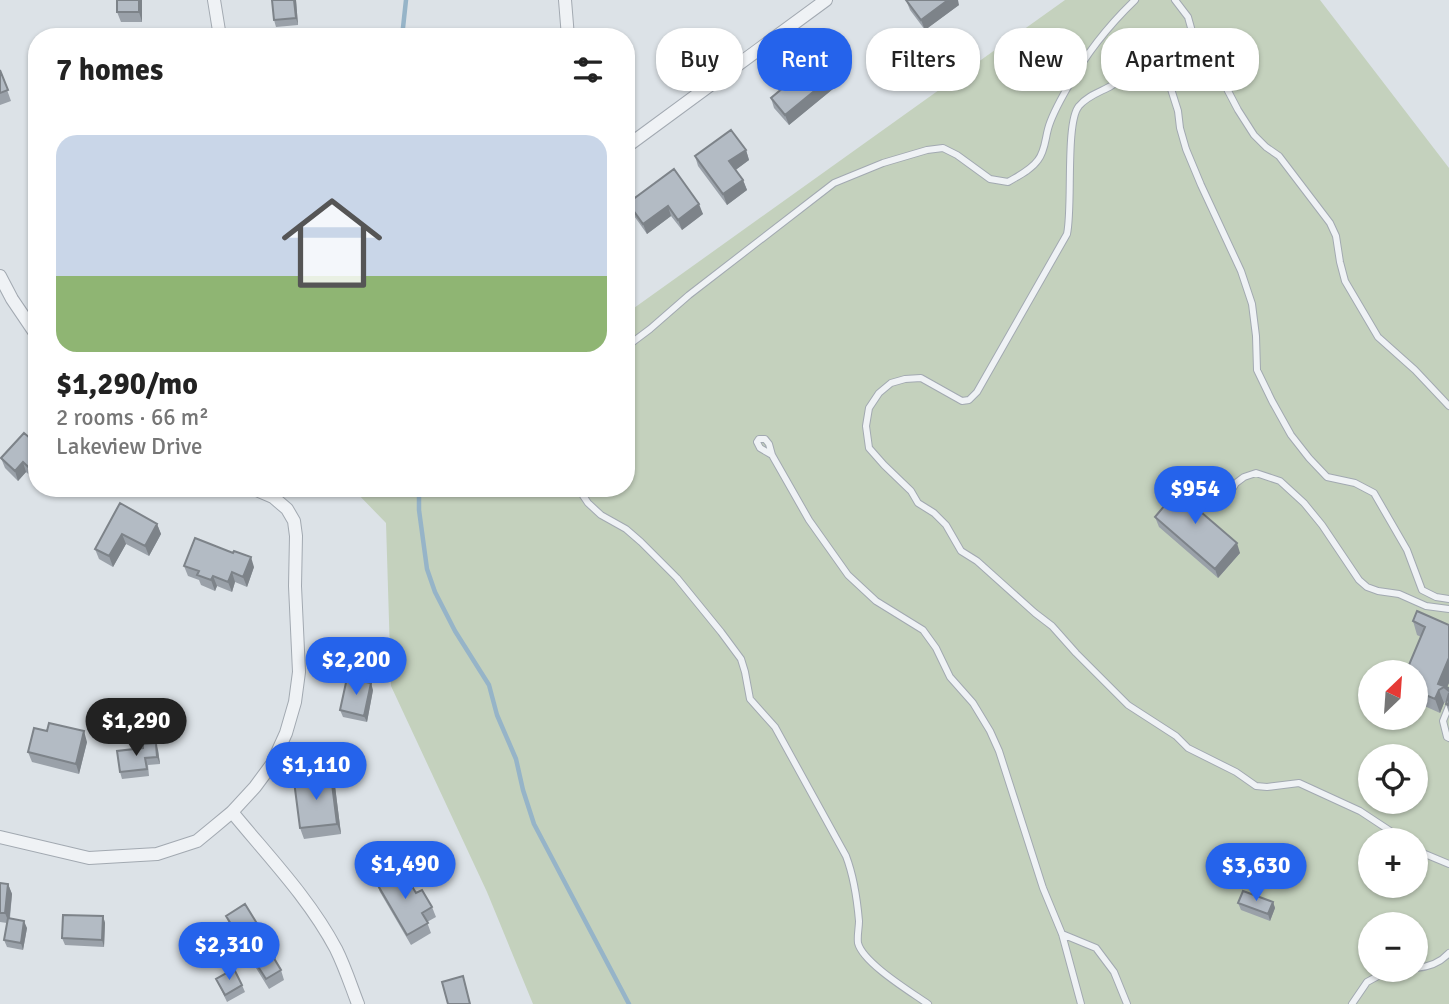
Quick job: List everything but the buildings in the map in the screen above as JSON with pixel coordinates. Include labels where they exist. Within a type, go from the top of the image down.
[{"type":"street","points":[[214,0],[219,28]]},
{"type":"street","points":[[565,0],[567,28]]},
{"type":"street","points":[[635,140],[826,0]]},
{"type":"street","points":[[0,276],[28,323]]},
{"type":"street","points":[[0,837],[89,859],[157,854],[197,841],[232,812],[255,787],[272,764],[286,733],[295,702],[299,672],[294,520],[287,509],[273,497]]},
{"type":"street","points":[[232,812],[277,864],[315,917],[335,949],[358,1004]]},
{"type":"lane","points":[[635,341],[689,295],[834,183],[883,163],[943,148],[990,179],[1008,182],[1021,174],[1041,156],[1048,127],[1083,61],[1135,0]]},
{"type":"lane","points":[[1175,0],[1188,17],[1193,35],[1205,47],[1254,135],[1279,156],[1330,223],[1336,236],[1345,281],[1378,337],[1415,370],[1449,406]]},
{"type":"lane","points":[[1101,91],[1089,97],[1073,117],[1070,221],[1067,234],[977,392],[969,400],[962,401],[921,378],[891,383],[879,393],[869,408],[866,426],[869,448],[911,491],[918,503],[946,525],[961,551],[1052,626],[1128,705],[1176,736],[1188,748],[1236,772],[1256,786],[1299,783],[1360,811],[1386,828]]},
{"type":"lane","points":[[1172,91],[1186,149],[1241,271],[1252,304],[1257,370],[1291,435],[1327,477],[1355,483],[1374,493],[1407,550],[1422,590],[1436,597],[1449,599]]},
{"type":"lane","points":[[772,455],[808,520],[848,575],[877,601],[923,630],[950,677],[973,704],[990,731],[999,751],[1043,888],[1062,934],[1081,1004]]},
{"type":"lane","points":[[1227,498],[1237,483],[1256,473],[1280,481],[1322,524],[1359,580],[1367,587],[1399,594],[1426,606],[1449,609]]},
{"type":"lane","points":[[584,497],[601,515],[641,542],[677,578],[741,659],[750,699],[775,727],[846,856],[853,874],[859,923],[858,942],[863,952],[871,962],[928,1004]]},
{"type":"lane","points":[[1449,706],[1443,722],[1449,738]]},
{"type":"lane","points":[[1428,855],[1449,864]]},
{"type":"lane","points":[[1062,934],[1096,948],[1114,972],[1127,1004]]},
{"type":"lane","points":[[1428,966],[1442,961],[1449,953]]},
{"type":"lane","points":[[1352,1004],[1367,982]]},
{"type":"green space","points":[[1065,0],[1320,0],[1449,168],[1449,1004],[533,1004],[487,892],[391,686],[386,523],[361,497],[635,497],[635,307],[938,91],[980,91],[980,61],[994,51],[994,91],[1087,91],[1087,28],[1026,28]]},
{"type":"waterway","points":[[403,28],[406,0]]},
{"type":"waterway","points":[[419,497],[427,569],[435,592],[455,631],[489,685],[497,715],[516,759],[534,824],[629,1004]]}]
